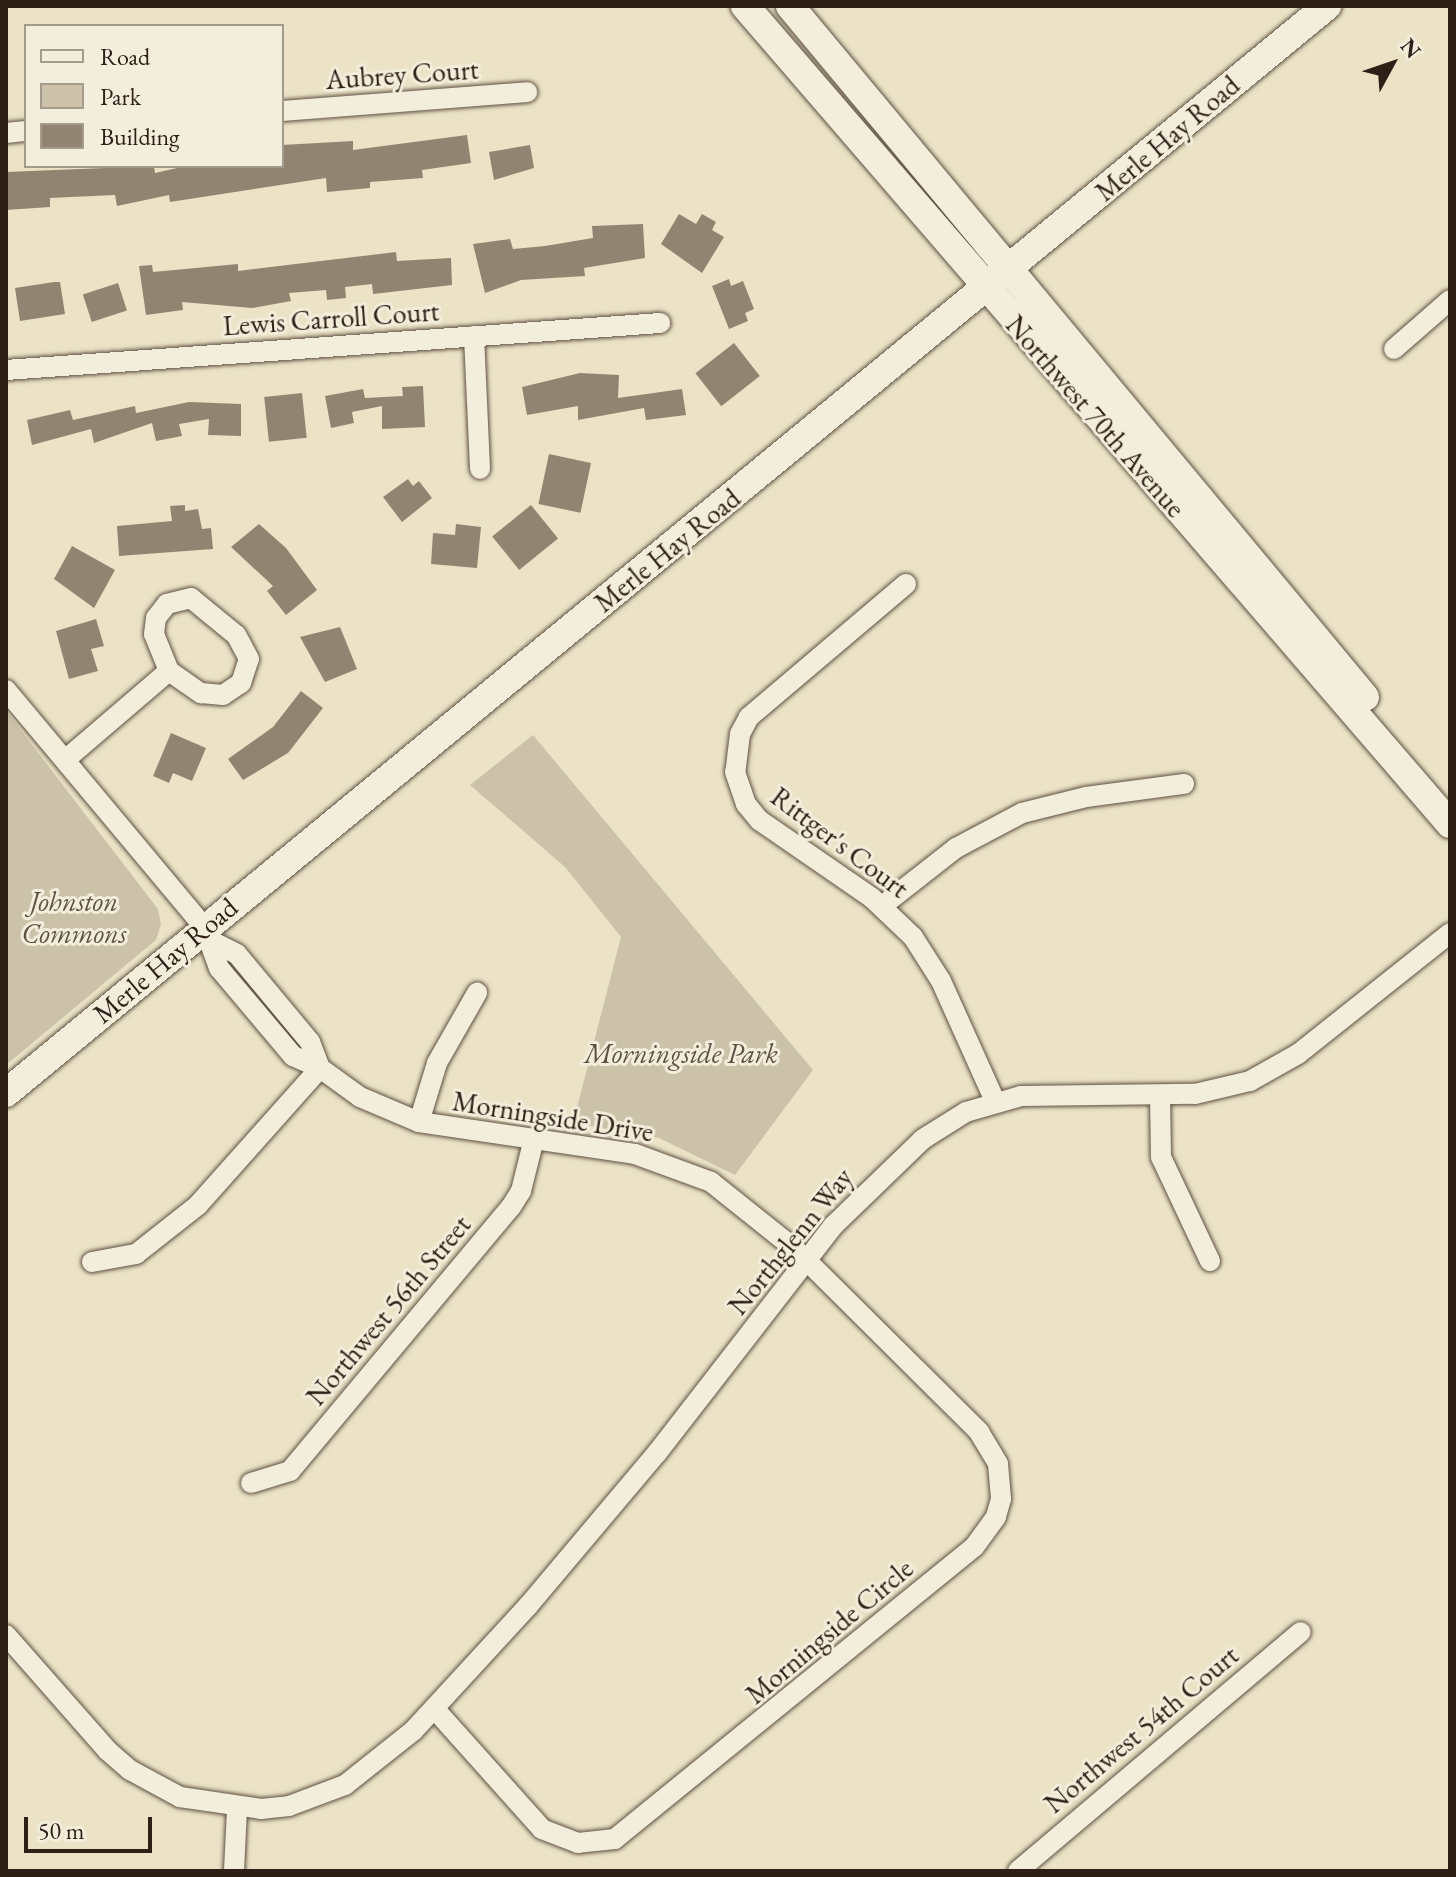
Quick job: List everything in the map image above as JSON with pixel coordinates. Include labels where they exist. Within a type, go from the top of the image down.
[{"type":"main road","name":"Northwest 70th Avenue","points":[[745,6],[986,290],[1450,824]]},
{"type":"main road","name":"Northwest 70th Avenue","points":[[790,6],[1450,803]]},
{"type":"main road","name":"Merle Hay Road","points":[[6,1093],[208,934],[1327,6]]},
{"type":"street","name":"Aubrey Court","points":[[284,111],[527,92]]},
{"type":"street","points":[[1394,349],[1450,300]]},
{"type":"street","name":"Lewis Carroll Court","points":[[6,370],[660,323]]},
{"type":"street","points":[[474,336],[480,469]]},
{"type":"street","name":"Rittger's Court","points":[[906,584],[749,717],[735,753],[738,788],[759,820],[882,906],[929,958],[995,1101]]},
{"type":"street","points":[[191,598],[210,609],[236,635],[249,659],[241,683],[223,695],[201,693],[169,671],[154,634],[156,618],[167,604],[191,598]]},
{"type":"street","points":[[65,760],[169,671]]},
{"type":"street","name":"Morningside Drive","points":[[6,690],[208,934],[219,968],[293,1056],[320,1068],[360,1097],[419,1122],[533,1143],[635,1154],[693,1173],[742,1205],[808,1261]]},
{"type":"street","points":[[882,906],[956,848],[1022,813],[1060,802],[1184,784]]},
{"type":"street","name":"Northglenn Way","points":[[8,1641],[130,1770],[180,1797],[237,1809],[289,1806],[345,1785],[388,1754],[434,1708],[600,1524],[843,1214],[893,1164],[941,1126],[995,1101],[1050,1094],[1160,1095],[1223,1090],[1273,1070],[1450,933]]},
{"type":"street","points":[[419,1122],[437,1063],[477,993]]},
{"type":"street","points":[[92,1262],[136,1254],[198,1205],[320,1068]]},
{"type":"street","points":[[1160,1095],[1161,1157],[1210,1261]]},
{"type":"street","name":"Northwest 56th Street","points":[[251,1483],[290,1471],[511,1207],[521,1191],[533,1143]]},
{"type":"street","name":"Morningside Circle","points":[[434,1708],[542,1829],[578,1843],[615,1839],[988,1533],[1002,1490],[990,1446],[808,1261]]},
{"type":"street","name":"Northwest 54th Court","points":[[1018,1871],[1301,1632]]},
{"type":"street","points":[[234,1871],[237,1809]]},
{"type":"green space","name":"Johnston Commons","points":[[6,711],[158,909],[161,924],[156,940],[6,1065]]},
{"type":"green space","name":"Morningside Park","points":[[533,735],[813,1070],[735,1175],[659,1138],[573,1123],[621,937],[565,867],[470,785]]},
{"type":"building","points":[[467,135],[471,163],[422,170],[423,178],[370,182],[370,188],[327,192],[326,178],[170,202],[169,195],[117,206],[115,195],[50,198],[50,207],[6,210],[6,172],[154,168],[155,173],[177,168],[284,168],[284,145],[353,141],[353,150]]},
{"type":"building","points":[[530,145],[534,168],[494,180],[489,152]]},
{"type":"building","points":[[679,214],[696,224],[702,214],[716,222],[712,230],[724,237],[702,273],[661,244]]},
{"type":"building","points":[[643,224],[645,258],[584,268],[585,276],[521,280],[485,293],[473,244],[510,239],[513,249],[545,246],[593,238],[592,226]]},
{"type":"building","points":[[396,252],[397,261],[451,258],[452,285],[373,294],[372,284],[345,287],[346,298],[327,300],[326,290],[289,293],[291,301],[252,308],[182,302],[183,310],[146,315],[139,266],[152,265],[153,272],[238,264],[238,271]]},
{"type":"building","points":[[729,279],[731,286],[743,281],[754,309],[745,313],[748,321],[729,329],[712,286]]},
{"type":"building","points":[[60,282],[65,314],[20,321],[15,288]]},
{"type":"building","points":[[118,283],[127,311],[92,322],[83,294]]},
{"type":"building","points":[[734,343],[760,376],[721,406],[695,373]]},
{"type":"building","points":[[580,373],[619,375],[618,398],[682,389],[686,415],[646,420],[644,408],[578,420],[578,406],[527,415],[522,387]]},
{"type":"building","points":[[423,386],[425,427],[382,429],[382,406],[352,412],[354,423],[331,428],[325,396],[363,389],[365,398],[403,396],[402,387]]},
{"type":"building","points":[[302,393],[307,438],[269,442],[264,397]]},
{"type":"building","points":[[189,402],[241,404],[241,436],[208,435],[209,419],[179,424],[182,436],[156,441],[152,423],[94,443],[91,429],[32,445],[27,420],[70,410],[73,420],[135,406],[136,413]]},
{"type":"building","points":[[549,454],[591,463],[580,513],[538,504]]},
{"type":"building","points":[[408,479],[413,486],[419,481],[432,498],[402,522],[383,497]]},
{"type":"building","points":[[185,505],[185,511],[198,509],[202,529],[211,528],[213,549],[119,556],[117,526],[172,521],[170,506]]},
{"type":"building","points":[[531,505],[558,538],[519,570],[492,536]]},
{"type":"building","points":[[259,524],[286,548],[317,590],[286,615],[267,591],[273,586],[231,547]]},
{"type":"building","points":[[456,524],[481,527],[477,568],[431,564],[433,533],[455,535]]},
{"type":"building","points":[[72,546],[115,570],[94,608],[54,579]]},
{"type":"building","points":[[96,619],[104,646],[91,649],[98,671],[69,679],[56,631]]},
{"type":"building","points":[[340,627],[357,669],[325,682],[300,637]]},
{"type":"building","points":[[301,691],[323,708],[288,753],[243,780],[228,759],[273,727]]},
{"type":"building","points":[[171,733],[206,748],[192,781],[173,773],[169,783],[153,776]]}]
